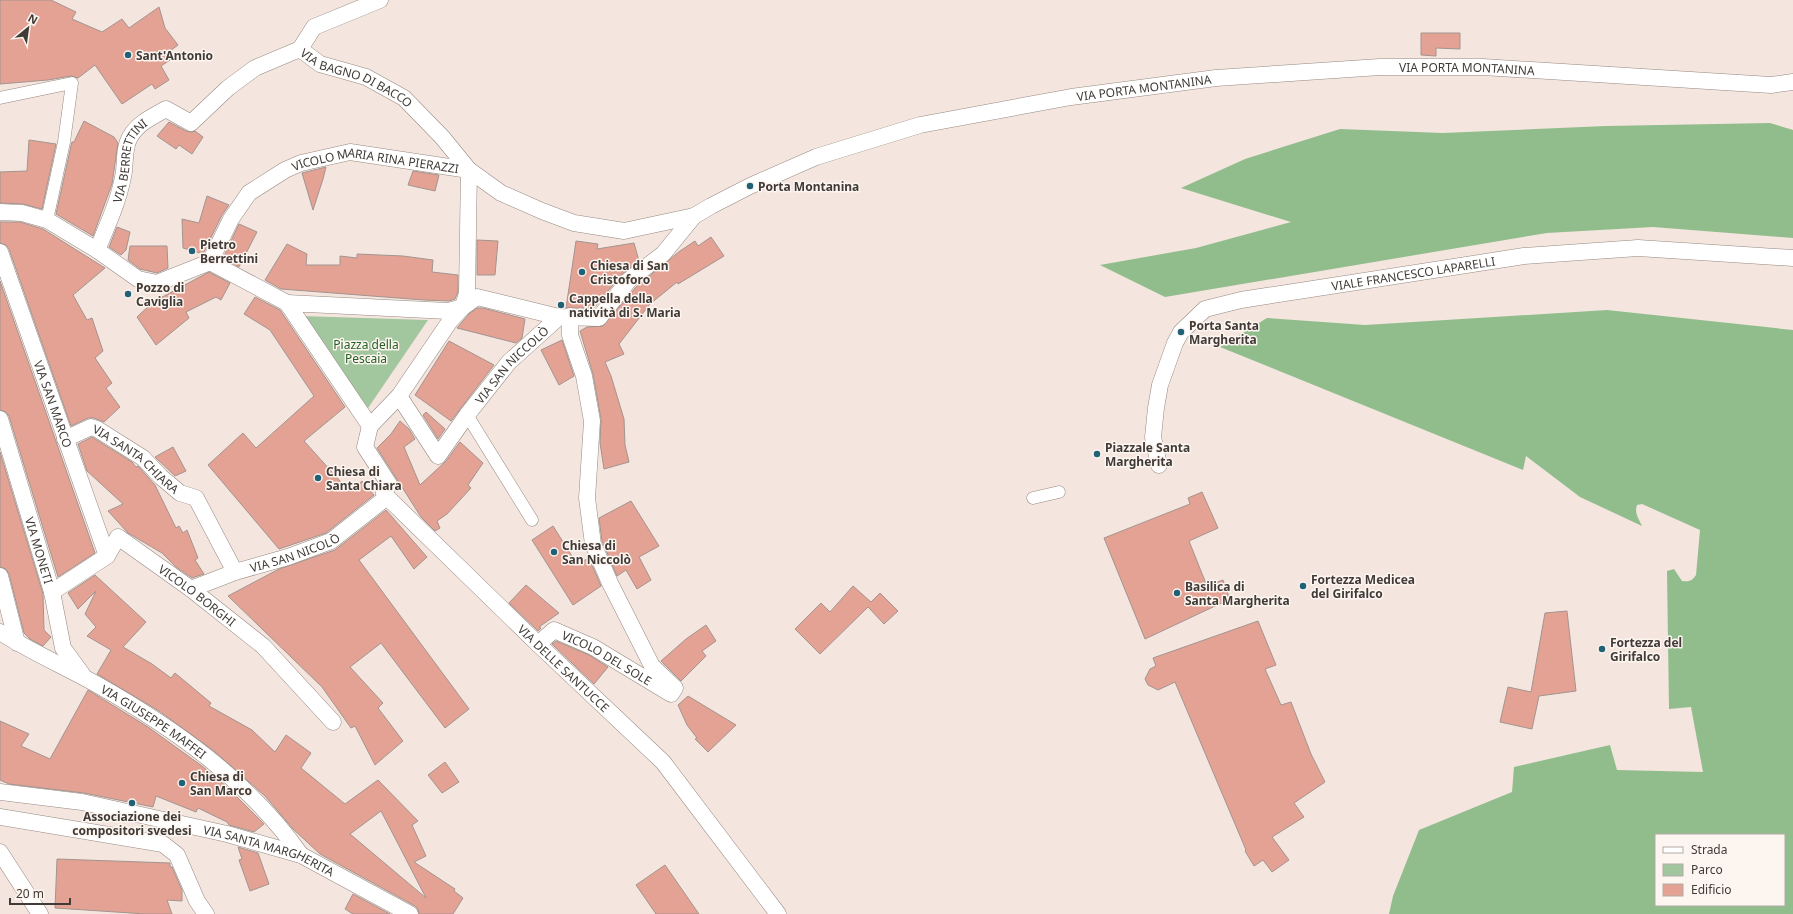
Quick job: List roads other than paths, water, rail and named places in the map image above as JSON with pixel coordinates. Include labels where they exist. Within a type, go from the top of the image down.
[{"type":"street","points":[[300,49],[314,27],[380,0]]},
{"type":"street","name":"VIA BAGNO DI BACCO","points":[[191,124],[228,88],[255,68],[300,49],[320,64],[366,77],[404,98],[442,136],[469,170]]},
{"type":"street","name":"VIA PORTA MONTANINA","points":[[565,317],[599,318],[629,280],[663,254],[694,216],[750,186],[816,157],[920,125],[1071,97],[1216,78],[1380,67],[1482,67],[1771,85],[1793,82]]},
{"type":"street","points":[[0,98],[72,83],[64,142],[47,220]]},
{"type":"street","name":"VIA BERRETTINI","points":[[97,250],[116,206],[124,175],[127,146],[130,138],[145,121],[166,109],[191,124]]},
{"type":"street","name":"VICOLO MARIA RINA PIERAZZI","points":[[210,262],[231,219],[249,193],[285,170],[301,163],[350,152],[469,170],[501,193],[574,223],[624,232],[694,216]]},
{"type":"street","points":[[386,497],[384,493],[389,484],[364,447],[370,426],[400,396],[450,321],[463,306],[467,292],[469,170]]},
{"type":"street","points":[[0,212],[22,213],[47,220],[97,250],[138,279],[157,283],[210,262],[287,303],[448,311],[463,306],[477,297],[565,317]]},
{"type":"street","name":"VIALE FRANCESCO LAPARELLI","points":[[1159,465],[1153,437],[1160,385],[1169,356],[1181,332],[1205,309],[1241,300],[1524,256],[1638,248],[1793,258]]},
{"type":"street","name":"VIA SAN MARCO","points":[[0,252],[107,556]]},
{"type":"street","points":[[287,303],[370,426]]},
{"type":"street","name":"VIA SAN NICCOLÒ","points":[[400,396],[438,456],[467,415],[509,362],[565,317]]},
{"type":"street","name":"VICOLO DEL SOLE","points":[[538,644],[554,630],[593,647],[670,694],[675,688],[652,666],[610,583],[593,544],[587,498],[592,421],[584,376],[565,317]]},
{"type":"street","name":"VIA SAN NICCOLÒ","points":[[467,415],[532,520]]},
{"type":"street","name":"VIA MONETI","points":[[0,419],[52,592],[63,648],[84,677]]},
{"type":"street","name":"VIA SANTA CHIARA","points":[[65,439],[91,427],[97,429],[143,458],[161,477],[180,493],[196,498],[235,572]]},
{"type":"street","points":[[1033,498],[1059,492]]},
{"type":"street","name":"VIA SAN NICOLÒ","points":[[191,589],[235,572],[288,557],[332,542],[386,497]]},
{"type":"street","name":"VIA DELLE SANTUCCE","points":[[386,497],[663,762],[778,914]]},
{"type":"street","name":"VICOLO BORGHI","points":[[52,592],[107,556],[118,537],[191,589],[262,646],[333,722]]},
{"type":"street","points":[[0,576],[17,643]]},
{"type":"street","name":"VIA GIUSEPPE MAFFEI","points":[[0,632],[17,643],[84,677],[132,704],[210,759],[255,800],[284,831],[301,855]]},
{"type":"street","name":"VIA SANTA MARGHERITA","points":[[0,792],[82,802],[227,834],[301,855],[410,914]]},
{"type":"street","points":[[0,818],[163,844],[177,855],[197,901],[206,914]]},
{"type":"street","points":[[0,852],[40,914]]},
{"type":"place","name":"Sant'Antonio","points":[[128,55]]},
{"type":"place","name":"Porta Montanina","points":[[750,186]]},
{"type":"place","name":"Pietro Berrettini","points":[[192,251]]},
{"type":"place","name":"Chiesa di San Cristoforo","points":[[582,272]]},
{"type":"place","name":"Pozzo di Caviglia","points":[[128,294]]},
{"type":"place","name":"Cappella della natività di S. Maria","points":[[561,305]]},
{"type":"place","name":"Porta Santa Margherita","points":[[1181,332]]},
{"type":"place","name":"Piazzale Santa Margherita","points":[[1097,454]]},
{"type":"place","name":"Chiesa di Santa Chiara","points":[[318,478]]},
{"type":"place","name":"Chiesa di San Niccolò","points":[[554,552]]},
{"type":"place","name":"Fortezza Medicea del Girifalco","points":[[1303,586]]},
{"type":"place","name":"Basilica di Santa Margherita","points":[[1177,593]]},
{"type":"place","name":"Fortezza del Girifalco","points":[[1602,649]]},
{"type":"place","name":"Chiesa di San Marco","points":[[182,783]]},
{"type":"place","name":"Associazione dei compositori svedesi","points":[[132,803]]},
{"type":"park label","name":"Piazza della Pescaia","points":[[366,351]]}]
